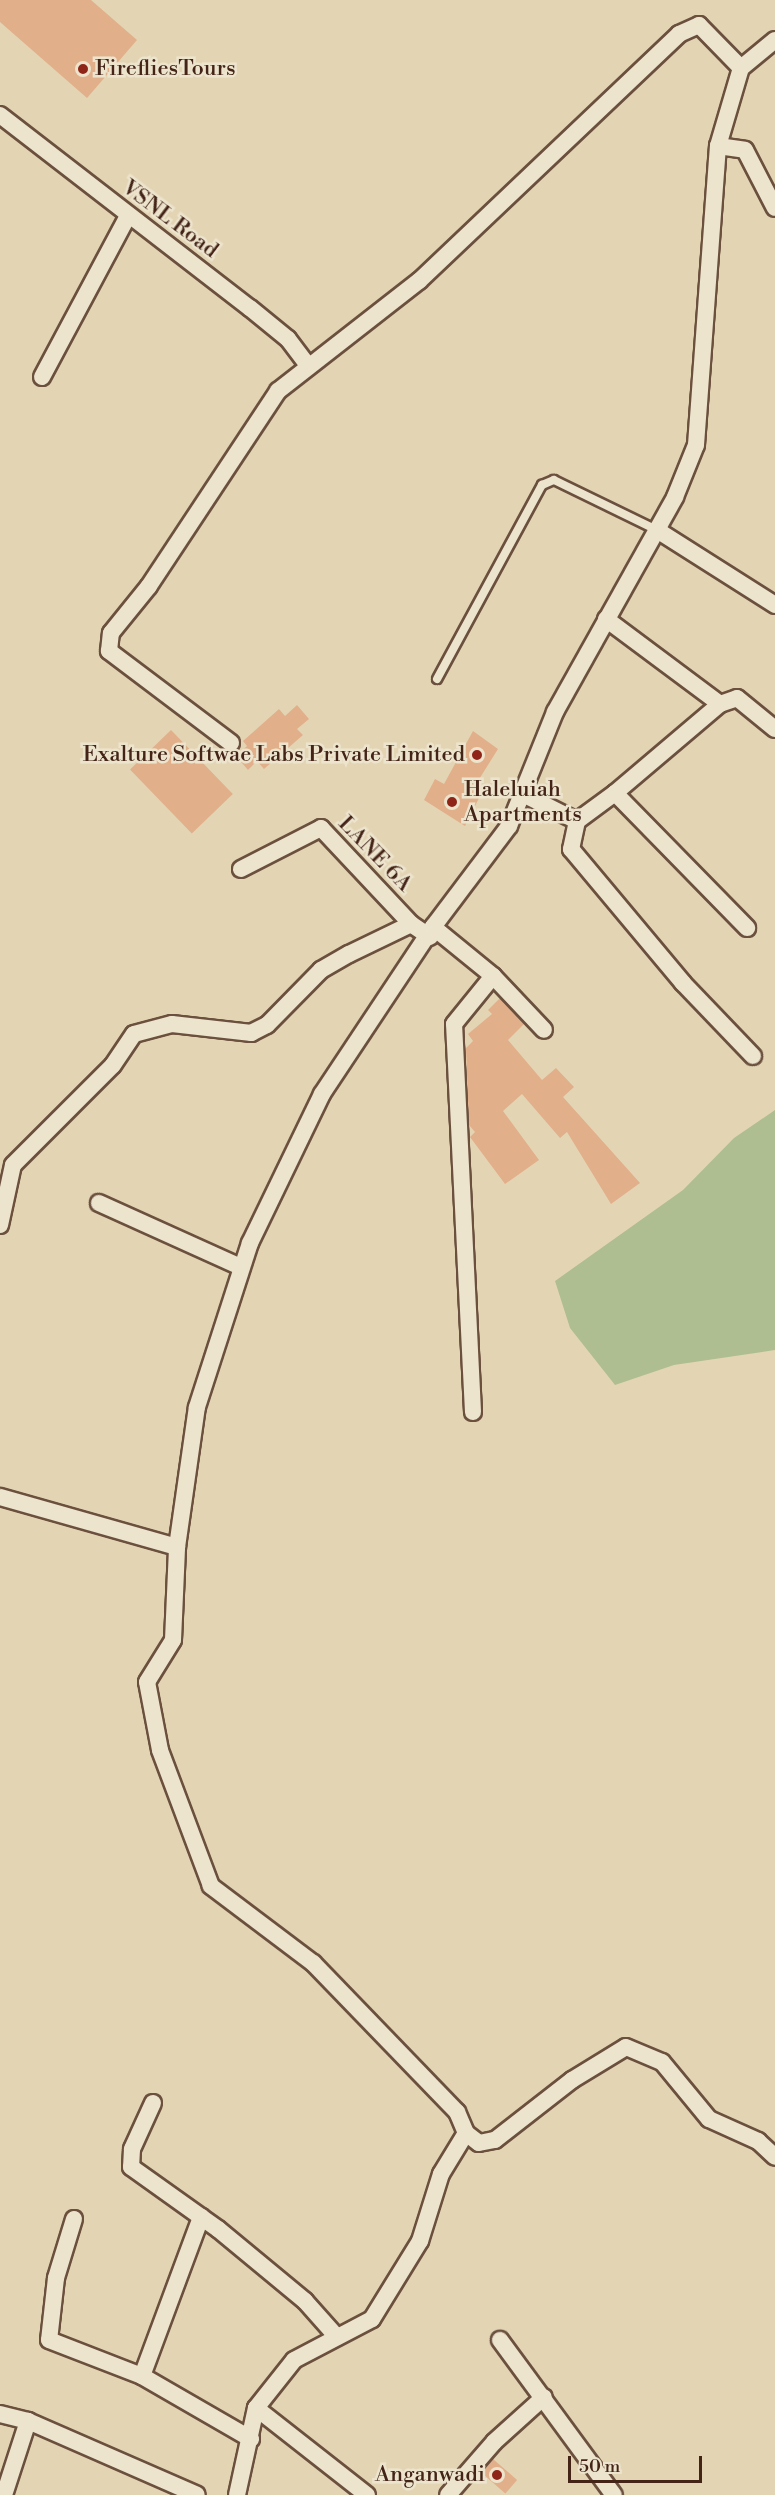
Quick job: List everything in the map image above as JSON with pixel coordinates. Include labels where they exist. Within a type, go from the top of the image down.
[{"type":"street","points":[[231,743],[110,651],[111,633],[149,586],[278,391],[307,364],[327,355],[419,281],[679,34],[699,26],[741,68]]},
{"type":"street","points":[[775,40],[741,68],[718,146],[696,445],[657,530],[555,712],[527,771],[523,794],[509,826],[432,932],[322,1094],[241,1268],[196,1407],[177,1547],[173,1640],[147,1682],[160,1750],[211,1886],[312,1963],[457,2112],[466,2133],[479,2143],[495,2140],[581,2073],[626,2047],[662,2062],[709,2119],[759,2141],[775,2157]]},
{"type":"street","name":"VSNL Road","points":[[0,115],[288,339],[307,364]]},
{"type":"street","points":[[718,146],[745,150],[775,208]]},
{"type":"street","points":[[42,377],[128,216]]},
{"type":"street","points":[[657,530],[775,605]]},
{"type":"street","points":[[606,619],[720,704]]},
{"type":"street","points":[[753,1056],[683,983],[571,849],[577,821],[615,793],[720,704],[737,698],[775,729]]},
{"type":"street","points":[[615,793],[747,928]]},
{"type":"street","points":[[523,794],[577,821]]},
{"type":"street","name":"LANE 6A","points":[[241,869],[321,828],[411,924]]},
{"type":"street","points":[[0,1225],[13,1165],[113,1065],[134,1035],[172,1024],[251,1033],[267,1025],[321,970],[411,924],[432,932],[493,976],[544,1030]]},
{"type":"street","points":[[473,1412],[454,1024],[493,976]]},
{"type":"street","points":[[99,1203],[241,1268]]},
{"type":"street","points":[[0,1497],[177,1547]]},
{"type":"street","points":[[153,2103],[132,2149],[131,2167],[201,2217],[305,2301],[337,2337]]},
{"type":"street","points":[[237,2495],[256,2408],[294,2360],[372,2319],[420,2241],[441,2174],[466,2133]]},
{"type":"street","points":[[142,2376],[201,2217]]},
{"type":"street","points":[[74,2219],[56,2278],[49,2340],[142,2376],[251,2439]]},
{"type":"street","points":[[500,2340],[614,2495]]},
{"type":"street","points":[[448,2495],[494,2442],[544,2397]]},
{"type":"street","points":[[256,2408],[366,2495]]},
{"type":"street","points":[[0,2414],[28,2421],[197,2495]]},
{"type":"street","points":[[4,2495],[28,2421]]},
{"type":"lane","points":[[436,679],[542,485],[562,483],[657,530]]},
{"type":"green space","points":[[775,1110],[775,1350],[674,1365],[615,1385],[570,1328],[555,1281],[683,1190],[734,1138]]},
{"type":"building","name":"FirefliesTours","points":[[0,0],[91,0],[137,40],[87,98],[0,22]]},
{"type":"building","points":[[297,705],[309,719],[297,729],[303,735],[264,769],[257,761],[248,770],[236,756],[247,746],[243,741],[279,709],[285,716]]},
{"type":"building","points":[[171,730],[233,794],[192,834],[130,770]]},
{"type":"building","points":[[473,731],[498,749],[473,789],[479,798],[465,826],[424,800],[435,779],[444,784]]},
{"type":"building","points":[[500,998],[524,1024],[508,1040],[542,1080],[556,1068],[574,1087],[563,1097],[640,1183],[611,1204],[567,1132],[560,1138],[522,1094],[503,1111],[539,1160],[505,1184],[470,1137],[475,1132],[469,1125],[466,1048],[473,1041],[468,1034],[492,1014],[488,1010]]},
{"type":"building","name":"Anganwadi","points":[[493,2459],[517,2480],[505,2494],[481,2473]]},
{"type":"place","name":"FirefliesTours","points":[[83,69]]},
{"type":"place","name":"Exalture Softwae Labs Private Limited","points":[[477,755]]},
{"type":"place","name":"Haleluiah Apartments","points":[[452,802]]},
{"type":"place","name":"Anganwadi","points":[[497,2475]]}]
